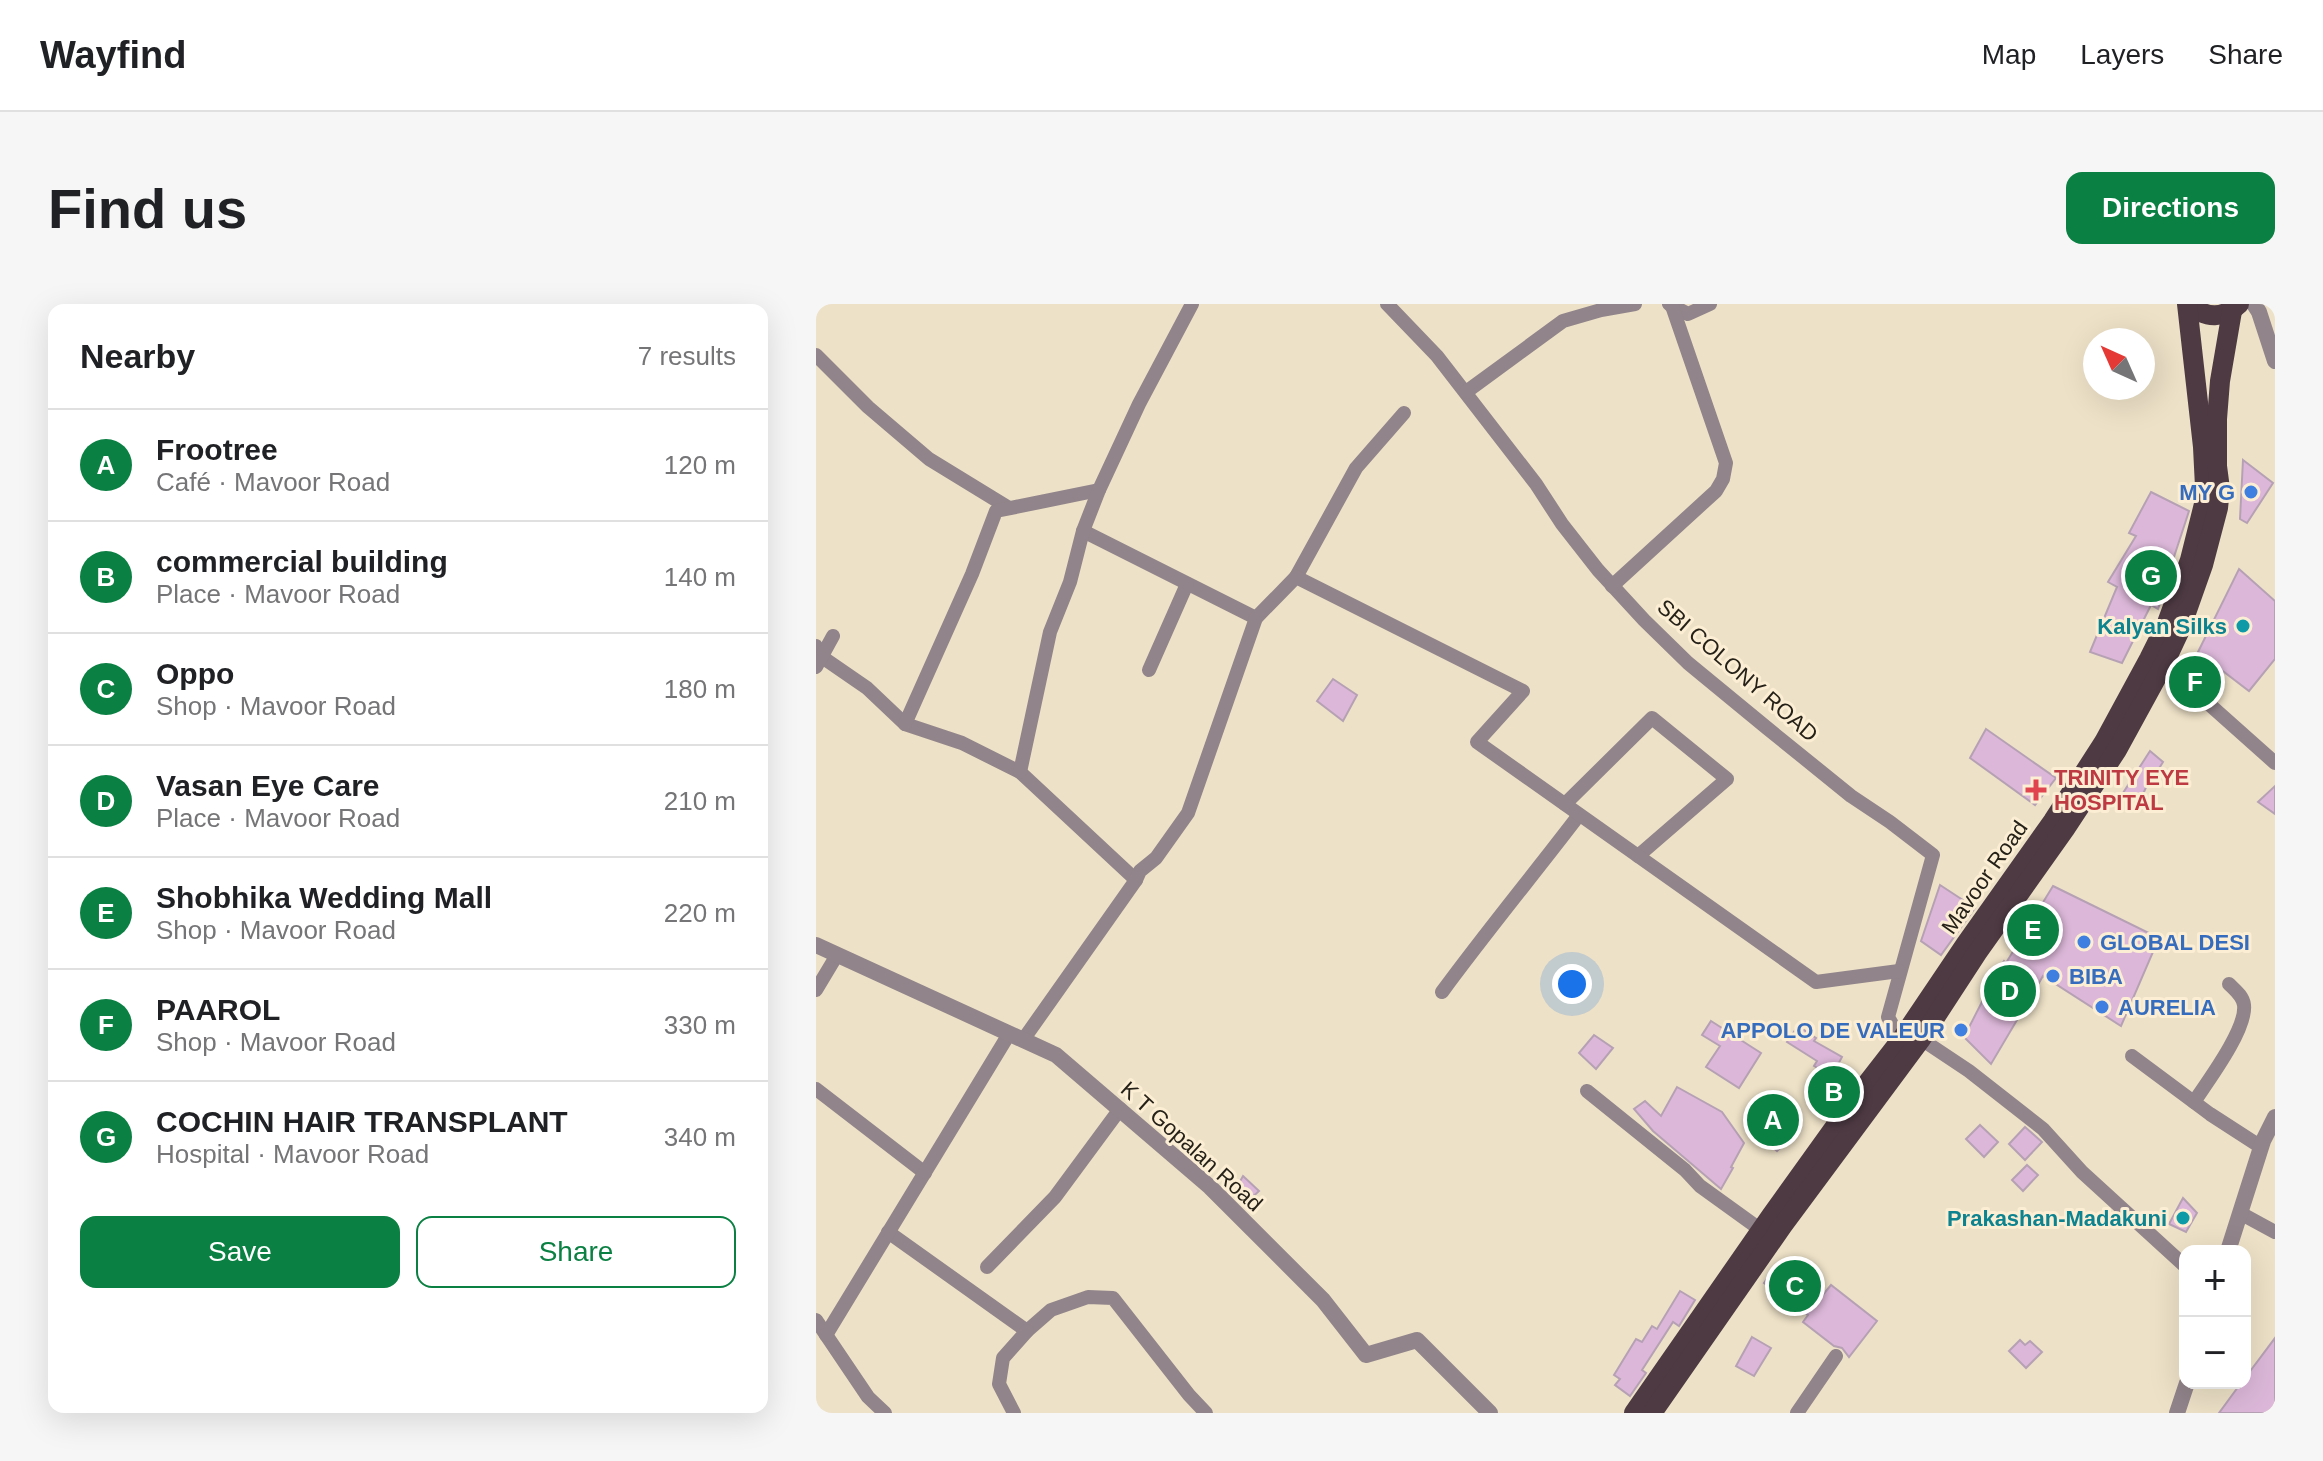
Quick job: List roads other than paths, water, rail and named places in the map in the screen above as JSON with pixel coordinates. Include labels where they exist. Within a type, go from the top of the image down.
[{"type":"main road","name":"Mavoor Road","points":[[2189,304],[2210,316],[2221,316],[2236,308]]},
{"type":"main road","name":"Mavoor Road","points":[[1634,1413],[1852,1103],[1911,1039],[1965,945],[2053,821],[2104,742],[2167,623],[2190,560],[2204,504],[2203,447],[2189,304]]},
{"type":"main road","name":"Mavoor Road","points":[[1652,1413],[1911,1039],[1977,953],[2094,785],[2164,664],[2180,630],[2203,565],[2218,508],[2217,419],[2220,381],[2236,308]]},
{"type":"street","points":[[1020,772],[1050,632],[1070,582],[1083,531],[1139,404],[1192,304]]},
{"type":"street","name":"SBI COLONY ROAD","points":[[1387,304],[1437,356],[1466,392],[1536,484],[1562,524],[1612,586],[1688,663],[1851,796],[1933,855],[1888,1017],[1911,1039]]},
{"type":"street","points":[[1466,392],[1563,321],[1635,304]]},
{"type":"street","points":[[1670,305],[1688,314],[1710,304]]},
{"type":"street","points":[[2254,304],[2275,361]]},
{"type":"street","points":[[1612,586],[1716,491],[1723,479],[1726,463],[1670,305]]},
{"type":"street","points":[[816,355],[868,407],[929,459],[1009,508]]},
{"type":"street","points":[[826,1335],[925,1173],[1016,1037],[1140,871],[1156,858],[1188,813],[1256,618],[1296,577],[1356,468],[1404,413]]},
{"type":"street","points":[[905,724],[972,574],[996,511],[1099,490]]},
{"type":"street","points":[[1083,531],[1256,618]]},
{"type":"street","points":[[1296,577],[1523,691],[1477,742],[1816,982],[1899,971]]},
{"type":"street","points":[[1149,670],[1187,584]]},
{"type":"street","points":[[833,636],[818,657],[867,688],[905,724],[962,743],[1020,772],[1136,880]]},
{"type":"street","points":[[2164,664],[2275,763]]},
{"type":"street","points":[[1565,804],[1652,718],[1727,779],[1638,856]]},
{"type":"street","points":[[1442,992],[1579,815]]},
{"type":"street","name":"K T Gopalan Road","points":[[816,945],[1056,1055],[1210,1187],[1323,1300],[1366,1355],[1417,1340],[1490,1413]]},
{"type":"street","points":[[816,990],[837,955]]},
{"type":"street","points":[[2194,1102],[2231,1046],[2241,1021],[2245,1007],[2242,998],[2229,984]]},
{"type":"street","points":[[1911,1039],[1969,1071],[2043,1129],[2082,1172],[2179,1261]]},
{"type":"street","points":[[2132,1056],[2261,1147]]},
{"type":"street","points":[[816,1089],[925,1173]]},
{"type":"street","points":[[1587,1091],[1685,1170],[1700,1186],[1761,1230]]},
{"type":"street","points":[[987,1267],[1055,1197],[1120,1109]]},
{"type":"street","points":[[2230,1245],[2261,1147],[2275,1117]]},
{"type":"street","points":[[2240,1213],[2275,1232]]},
{"type":"street","points":[[888,1232],[1027,1331]]},
{"type":"street","points":[[1014,1413],[999,1384],[1003,1358],[1051,1310],[1088,1297],[1113,1298],[1206,1413]]},
{"type":"street","points":[[816,1320],[868,1397],[885,1413]]},
{"type":"street","points":[[1797,1413],[1836,1356]]},
{"type":"street","points":[[2177,1413],[2185,1389]]},
{"type":"place","name":"MY G","points":[[2251,492]]},
{"type":"place","name":"COCHIN HAIR TRANSPLANT","points":[[2151,576]]},
{"type":"place","name":"Kalyan Silks","points":[[2243,626]]},
{"type":"place","name":"PAAROL","points":[[2195,682]]},
{"type":"place","name":"TRINITY EYE HOSPITAL","points":[[2036,790]]},
{"type":"place","name":"Shobhika Wedding Mall","points":[[2033,930]]},
{"type":"place","name":"GLOBAL DESI","points":[[2084,942]]},
{"type":"place","name":"BIBA","points":[[2053,976]]},
{"type":"place","name":"Vasan Eye Care","points":[[2010,991]]},
{"type":"place","name":"AURELIA","points":[[2102,1007]]},
{"type":"place","name":"APPOLO DE VALEUR","points":[[1961,1030]]},
{"type":"place","name":"commercial building","points":[[1834,1092]]},
{"type":"place","name":"Frootree","points":[[1773,1120]]},
{"type":"place","name":"Prakashan-Madakuni","points":[[2183,1218]]},
{"type":"place","name":"Oppo","points":[[1795,1286]]}]
